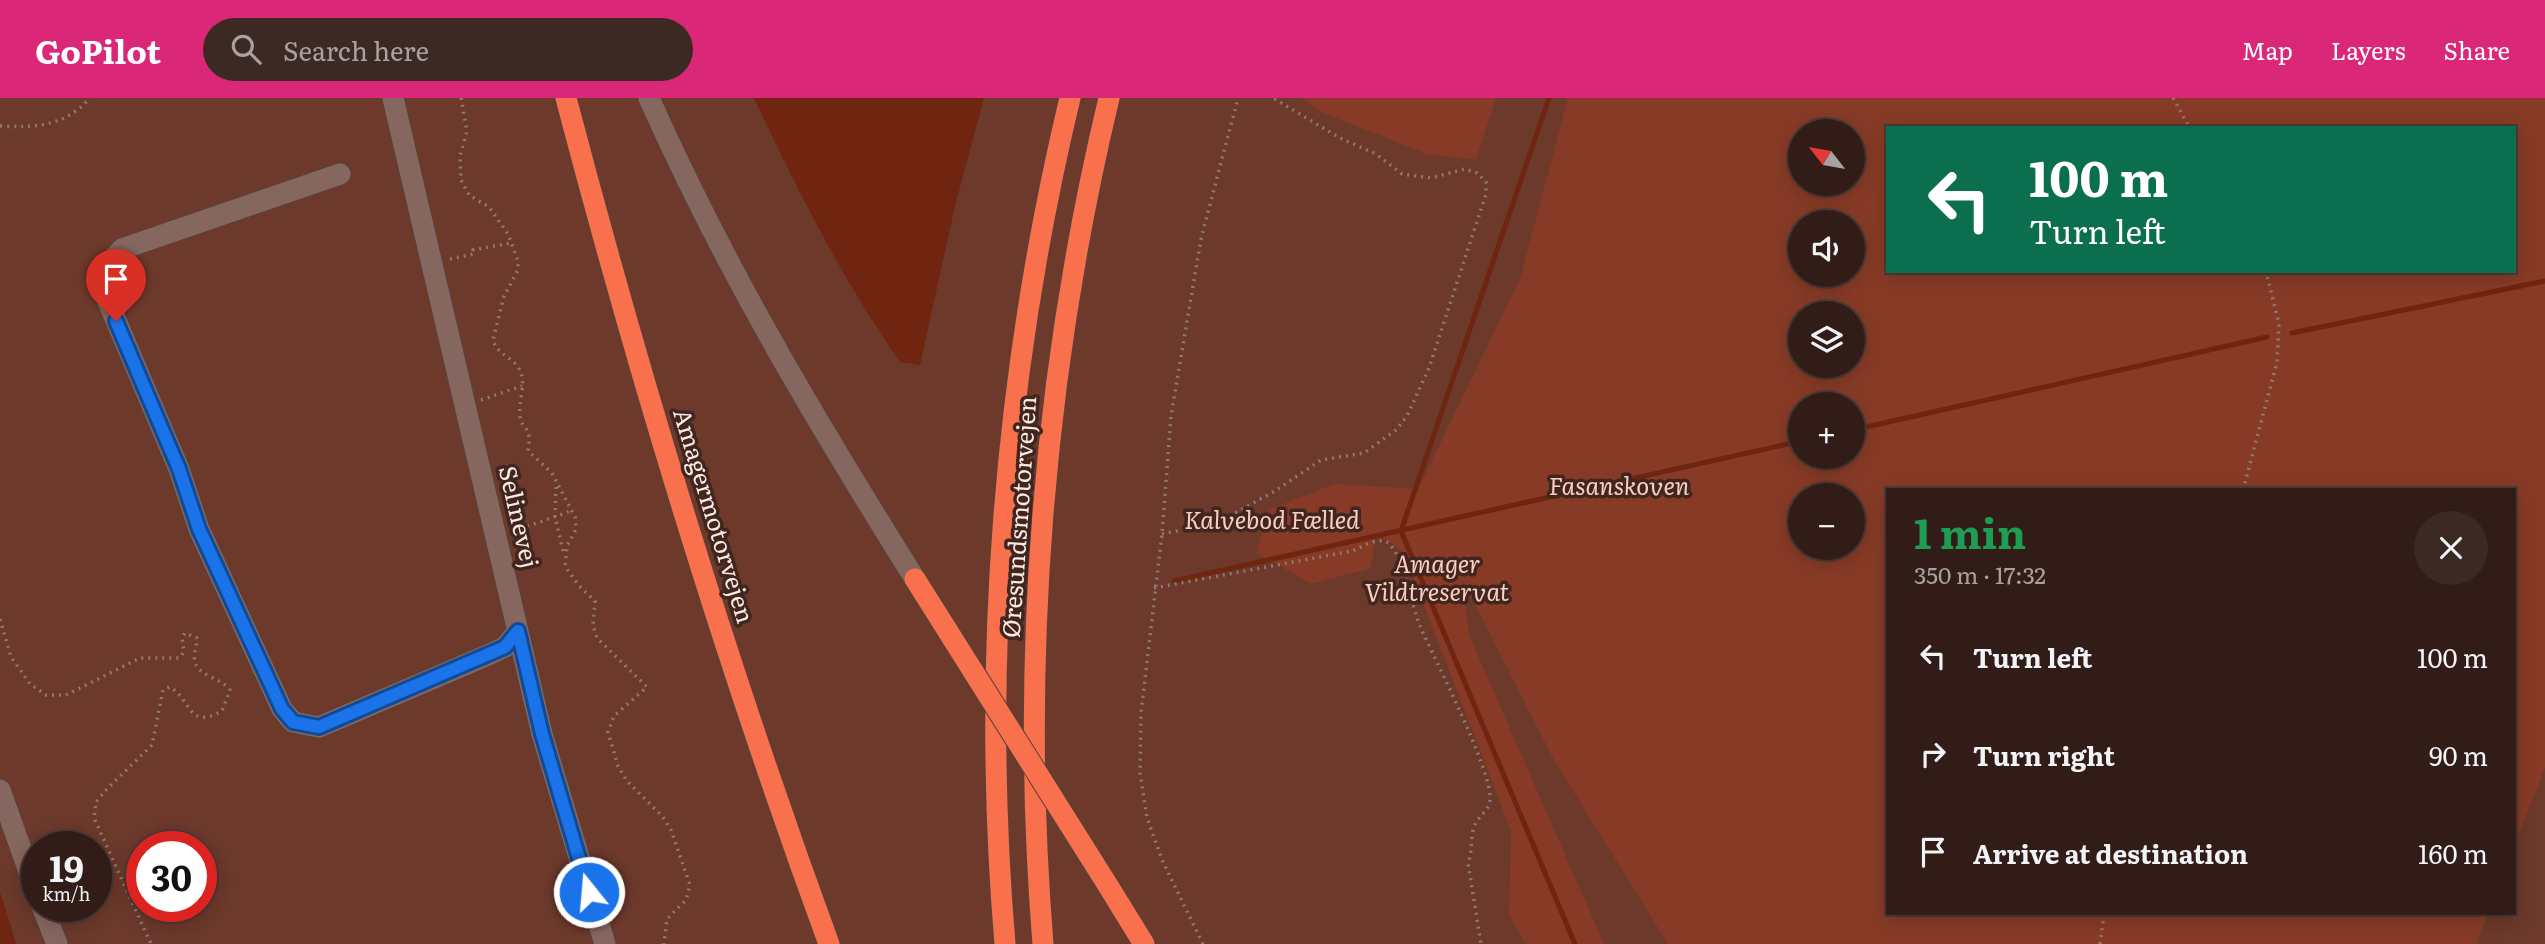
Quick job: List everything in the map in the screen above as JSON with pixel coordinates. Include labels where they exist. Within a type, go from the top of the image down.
[{"type":"highway","name":"Amagermotorvejen","points":[[566,98],[632,341],[695,550],[763,757],[829,944]]},
{"type":"highway","name":"Øresundsmotorvejen","points":[[1005,944],[997,738],[1004,519],[1034,276],[1070,98]]},
{"type":"highway","name":"Øresundsmotorvejen","points":[[1043,944],[1034,757],[1035,662],[1043,508],[1072,282],[1109,98]]},
{"type":"highway","points":[[915,579],[1144,944]]},
{"type":"street","name":"Selinevej","points":[[393,98],[542,734],[605,944]]},
{"type":"street","points":[[649,98],[706,221],[750,306],[833,448],[915,579]]},
{"type":"street","points":[[340,174],[122,249],[112,260],[106,297],[179,469],[199,529],[282,709],[293,722],[319,727],[505,647],[518,631]]},
{"type":"street","points":[[0,790],[21,849]]},
{"type":"street","points":[[48,922],[57,944]]},
{"type":"path","points":[[0,126],[36,127],[66,120],[90,98]]},
{"type":"path","points":[[461,98],[467,131],[460,156],[461,180],[469,195],[489,207],[511,243],[518,270],[504,296],[493,340],[502,355],[519,368],[522,386],[520,417],[529,430],[528,451],[552,473],[556,486],[571,511],[576,529],[565,557]]},
{"type":"path","points":[[1203,944],[1163,862],[1147,818],[1140,773],[1141,713],[1162,534],[1171,416],[1201,239],[1238,98]]},
{"type":"path","points":[[1162,534],[1217,523],[1275,491],[1321,460],[1364,453],[1396,430],[1407,416],[1429,368],[1486,194],[1486,182],[1477,173],[1465,169],[1430,178],[1402,174],[1376,154],[1340,138],[1273,98]]},
{"type":"path","points":[[2174,98],[2189,126]]},
{"type":"path","points":[[445,260],[474,254],[473,250],[511,243]]},
{"type":"path","points":[[2244,488],[2277,362],[2279,324],[2266,273]]},
{"type":"path","points":[[481,400],[522,386]]},
{"type":"path","points":[[556,486],[555,517],[565,557],[571,577],[595,601],[593,626],[597,638],[647,687],[614,716],[608,732],[618,766],[627,781],[663,817],[671,830],[690,886],[686,900],[667,919],[664,944]]},
{"type":"path","points":[[510,532],[571,511]]},
{"type":"path","points":[[1154,588],[1352,551],[1377,541],[1387,542],[1395,551],[1418,622],[1478,757],[1491,797],[1488,808],[1473,829],[1473,851],[1468,863],[1481,944]]},
{"type":"path","points":[[0,619],[11,657],[30,684],[46,695],[66,695],[140,658],[179,658],[184,652],[182,638],[185,633],[197,638],[194,660],[198,667],[208,676],[224,681],[230,690],[222,711],[211,718],[198,717],[188,710],[178,691],[170,687],[163,690],[159,697],[157,730],[152,745],[96,802],[94,818],[151,944]]},
{"type":"path","points":[[2100,944],[2104,915]]},
{"type":"green space","name":"Kalvebod Fælled","points":[[0,98],[2545,98],[2545,944],[16,944],[0,893]]},
{"type":"green space","points":[[1302,98],[1496,98],[1476,160],[1427,154],[1321,112]]},
{"type":"green space","name":"Fasanskoven","points":[[1568,98],[2545,98],[2545,767],[2516,841],[2516,488],[1886,488],[1886,915],[2488,915],[2476,944],[1668,944],[1554,760],[1462,579],[1469,635],[1604,944],[1525,944],[1509,914],[1511,831],[1404,553],[1376,532],[1371,568],[1312,584],[1256,553],[1268,510],[1334,484],[1418,489],[1520,279]]},
{"type":"shaded area","points":[[754,98],[984,98],[955,206],[920,365],[900,362],[859,299],[804,200]]},
{"type":"shaded area","points":[[0,893],[16,944],[0,944]]},
{"type":"waterway","points":[[1549,98],[1401,531],[1575,944]]},
{"type":"waterway","points":[[2292,333],[2545,281]]},
{"type":"waterway","points":[[1865,427],[2267,337]]},
{"type":"waterway","points":[[1174,581],[1788,444]]},
{"type":"route","points":[[116,321],[179,469],[199,529],[282,709],[293,722],[319,727],[505,647],[518,631],[542,734],[589,892]]},
{"type":"park label","name":"Amager Vildtreservat","points":[[1437,579]]}]
